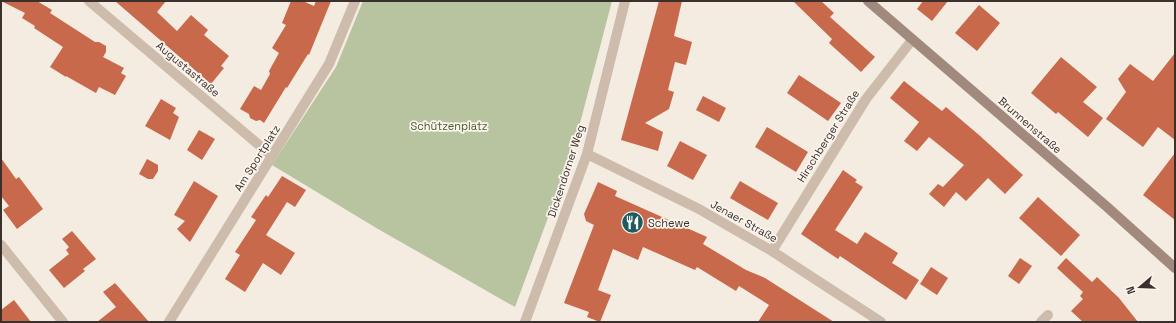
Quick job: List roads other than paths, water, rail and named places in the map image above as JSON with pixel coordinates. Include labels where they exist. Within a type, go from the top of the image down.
[{"type":"street","name":"Augustastraße","points":[[89,1],[272,156]]},
{"type":"street","name":"Am Sportplatz","points":[[169,322],[329,64],[355,1]]},
{"type":"street","name":"Dickendorner Weg","points":[[525,322],[587,154],[625,1]]},
{"type":"street","name":"Brunnenstraße","points":[[868,1],[1106,206],[1175,268]]},
{"type":"street","name":"Hirschberger Straße","points":[[772,250],[866,99],[912,40]]},
{"type":"street","name":"Jenaer Straße","points":[[587,154],[699,209],[772,250],[881,322]]},
{"type":"street","points":[[1,245],[63,322]]},
{"type":"place","name":"Schewe","points":[[633,223]]},
{"type":"park label","name":"Schützenplatz","points":[[449,126]]}]
